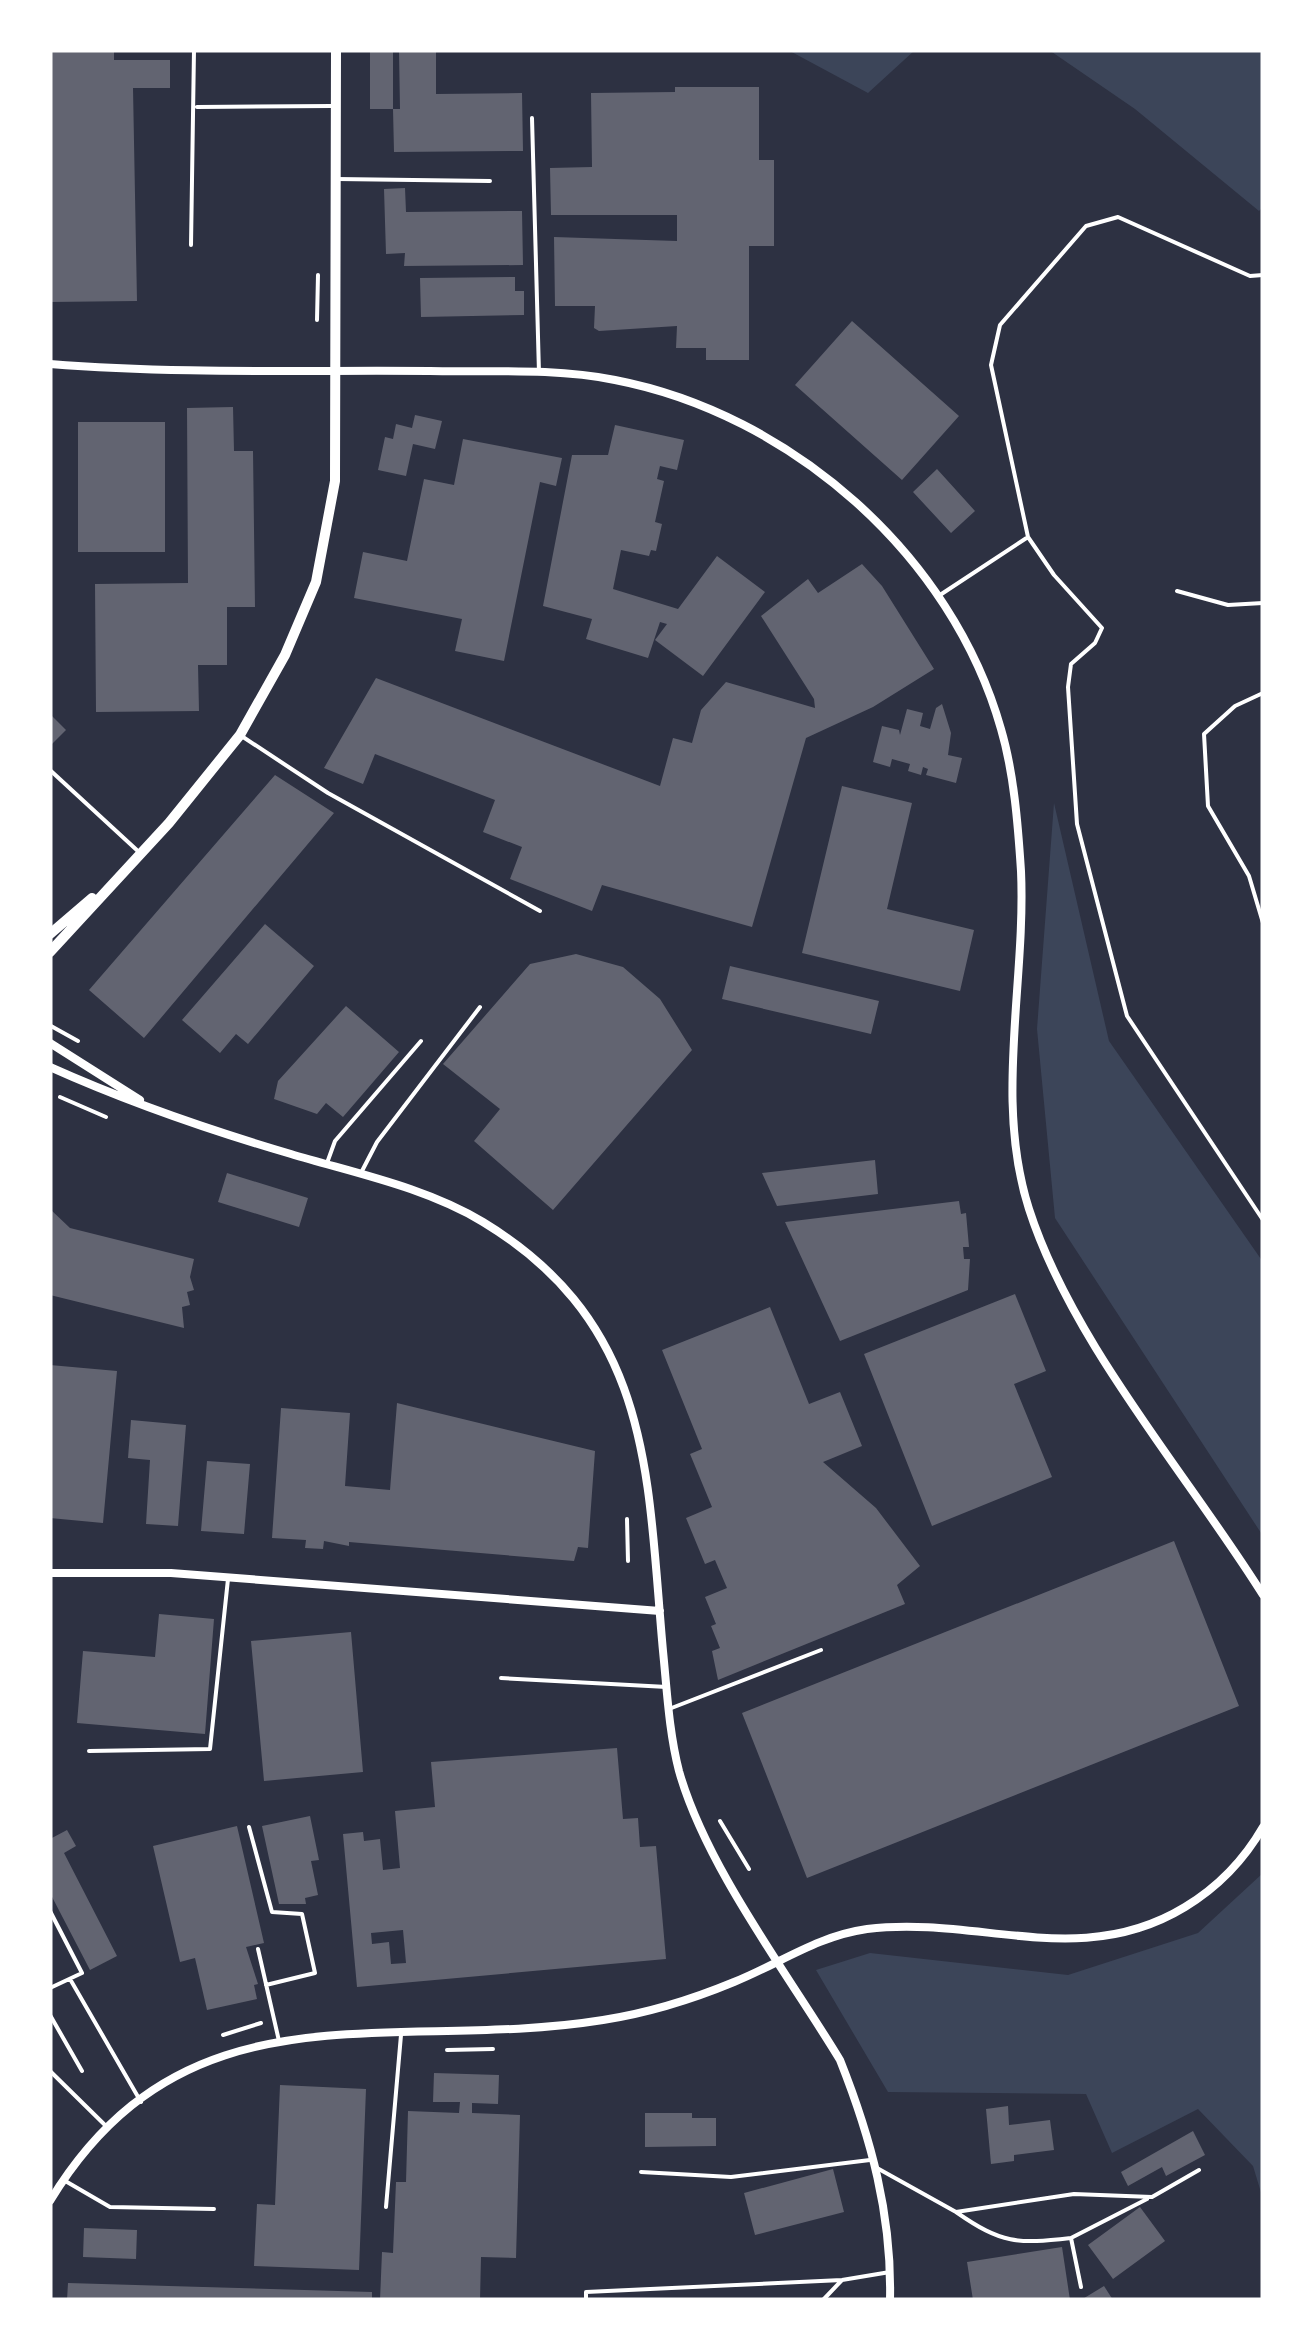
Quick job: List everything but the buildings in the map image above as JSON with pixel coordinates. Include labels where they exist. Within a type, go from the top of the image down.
[{"type":"street","points":[[50,952],[240,735],[285,655],[325,548],[335,481],[338,370],[336,50]]},
{"type":"street","points":[[50,364],[150,370],[580,374],[654,390],[742,424],[821,472],[880,526],[937,596],[986,685],[1002,730],[1021,872],[1014,1116],[1028,1206],[1071,1306],[1263,1595]]},
{"type":"street","points":[[50,934],[123,871]]},
{"type":"street","points":[[50,1043],[152,1107]]},
{"type":"street","points":[[50,1067],[152,1107],[442,1202],[482,1221],[534,1260],[595,1329],[622,1379],[646,1455],[669,1709],[680,1772],[697,1820],[840,2060],[876,2164],[890,2300]]},
{"type":"street","points":[[50,1573],[113,1570],[660,1611]]},
{"type":"street","points":[[50,2201],[108,2128],[141,2102],[199,2067],[279,2041],[332,2032],[603,2020],[668,2005],[737,1981],[778,1958],[838,1935],[909,1925],[1048,1939],[1110,1938],[1143,1928],[1202,1896],[1246,1854],[1263,1827]]},
{"type":"lane","points":[[190,244],[196,107],[194,50]]},
{"type":"lane","points":[[196,107],[337,106]]},
{"type":"lane","points":[[532,118],[539,373]]},
{"type":"lane","points":[[337,179],[490,181]]},
{"type":"lane","points":[[1263,275],[1250,276],[1118,217],[1086,226],[1000,325],[990,365],[1028,537],[1054,575],[1102,628],[1095,643],[1071,664],[1068,687],[1076,824],[1127,1016],[1263,1220]]},
{"type":"lane","points":[[937,596],[1028,537]]},
{"type":"lane","points":[[1177,590],[1228,605],[1263,602]]},
{"type":"lane","points":[[1263,694],[1234,706],[1204,734],[1208,806],[1248,876],[1263,923]]},
{"type":"lane","points":[[240,735],[328,793],[540,911]]},
{"type":"lane","points":[[51,770],[140,853]]},
{"type":"lane","points":[[360,1175],[377,1142],[480,1007]]},
{"type":"lane","points":[[326,1165],[336,1142],[422,1041]]},
{"type":"lane","points":[[1254,1208],[1263,1207]]},
{"type":"lane","points":[[89,1751],[210,1748],[228,1579]]},
{"type":"lane","points":[[669,1709],[821,1650]]},
{"type":"lane","points":[[501,1678],[667,1687]]},
{"type":"lane","points":[[249,1828],[272,1912],[302,1914],[315,1973],[266,1986]]},
{"type":"lane","points":[[50,1911],[82,1973],[50,1988]]},
{"type":"lane","points":[[258,1949],[279,2041]]},
{"type":"lane","points":[[70,1979],[141,2102]]},
{"type":"lane","points":[[50,2015],[82,2071]]},
{"type":"lane","points":[[386,2207],[401,2030]]},
{"type":"lane","points":[[50,2071],[108,2128]]},
{"type":"lane","points":[[641,2172],[730,2177],[876,2164],[989,2235],[1017,2244],[1071,2238],[1199,2170]]},
{"type":"lane","points":[[63,2180],[110,2206],[214,2209]]},
{"type":"lane","points":[[956,2212],[1074,2194],[1152,2197]]},
{"type":"lane","points":[[1071,2238],[1082,2287]]},
{"type":"lane","points":[[586,2300],[586,2292],[842,2280],[890,2272]]},
{"type":"lane","points":[[823,2300],[842,2280]]},
{"type":"path","points":[[317,320],[318,274]]},
{"type":"path","points":[[51,1026],[78,1041]]},
{"type":"path","points":[[60,1097],[106,1118]]},
{"type":"path","points":[[627,1519],[628,1562]]},
{"type":"path","points":[[720,1820],[749,1869]]},
{"type":"path","points":[[223,2035],[262,2022]]},
{"type":"path","points":[[448,2050],[493,2049]]},
{"type":"shaded area","points":[[788,50],[915,50],[868,93]]},
{"type":"shaded area","points":[[1049,50],[1263,50],[1263,207],[1259,211],[1135,109]]},
{"type":"shaded area","points":[[1054,803],[1109,1041],[1263,1262],[1263,1536],[1055,1218],[1037,1029]]},
{"type":"shaded area","points":[[1263,1873],[1263,2199],[1253,2166],[1198,2109],[1112,2153],[1086,2094],[888,2092],[816,1970],[870,1953],[1068,1975],[1198,1933]]}]
